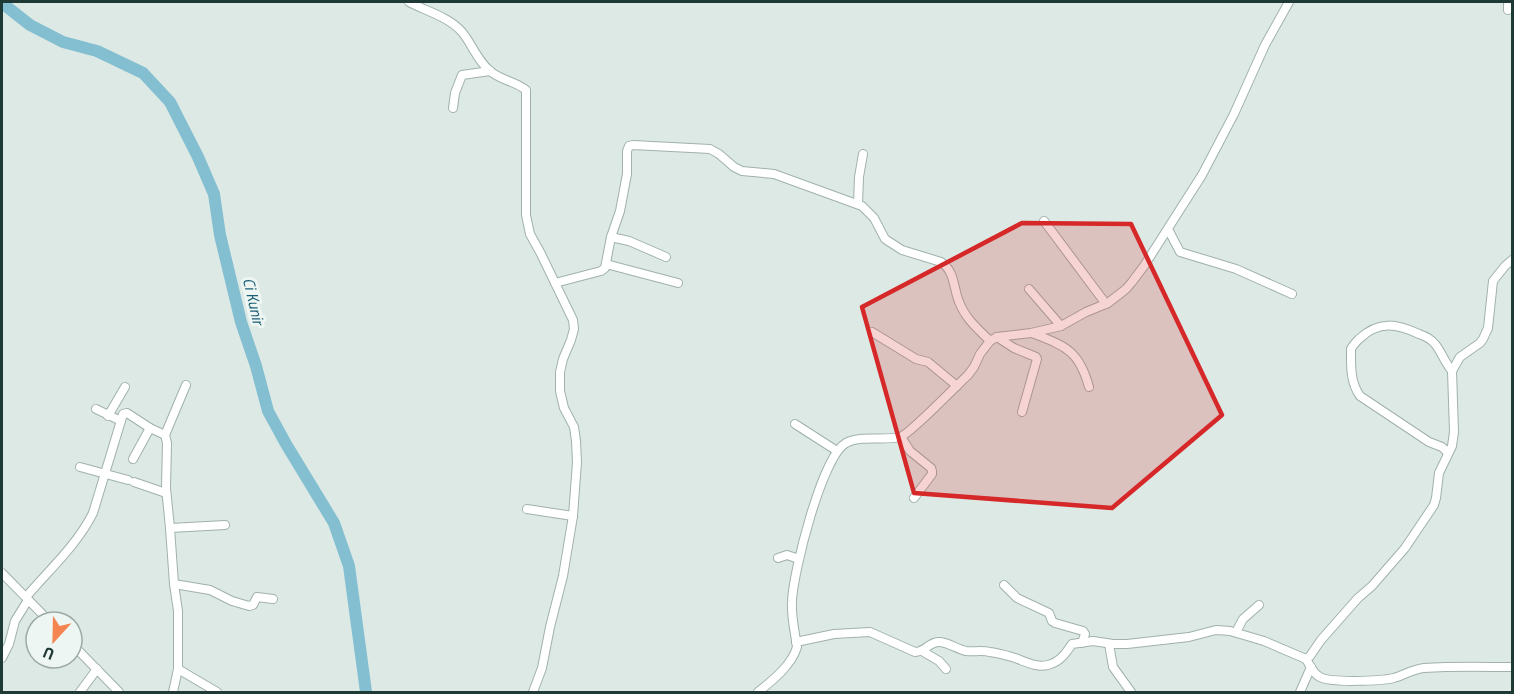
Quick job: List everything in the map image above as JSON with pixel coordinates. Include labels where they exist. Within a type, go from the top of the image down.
[{"type":"street","points":[[409,2],[455,26],[462,32],[484,66],[495,75],[526,90],[526,214],[530,234],[573,320],[574,329],[560,372],[560,391],[564,408],[574,427],[576,441],[577,462],[573,516],[563,576],[542,668],[533,693]]},
{"type":"street","points":[[758,693],[796,652],[792,603],[799,559],[818,492],[828,466],[837,451],[848,441],[901,437],[957,386],[974,367],[980,354],[993,339],[1061,326],[1106,304],[1126,289],[1168,229],[1209,162],[1234,114],[1265,45],[1289,2]]},
{"type":"street","points":[[453,108],[455,93],[462,75],[490,71]]},
{"type":"street","points":[[555,283],[604,269],[610,237],[620,211],[627,174],[628,147],[632,145],[710,149],[742,171],[774,174],[858,204],[869,211],[885,239],[902,250],[941,262],[946,266],[950,270],[960,305],[977,328],[993,339],[1037,358],[1022,412]]},
{"type":"street","points":[[858,204],[863,154]]},
{"type":"street","points":[[1044,221],[1106,304]]},
{"type":"street","points":[[1168,229],[1180,252],[1236,269],[1292,294]]},
{"type":"street","points":[[610,237],[629,241],[666,257]]},
{"type":"street","points":[[1306,659],[1405,548],[1434,505],[1439,472],[1452,446],[1454,432],[1452,371],[1460,357],[1480,343],[1485,336],[1488,328],[1493,281],[1512,260]]},
{"type":"street","points":[[606,264],[678,283]]},
{"type":"street","points":[[1029,289],[1061,326]]},
{"type":"street","points":[[1448,453],[1360,396],[1352,380],[1351,349],[1370,329],[1395,325],[1427,337],[1436,344],[1452,371]]},
{"type":"street","points":[[872,332],[916,359],[928,362],[957,386]]},
{"type":"street","points":[[1031,333],[1057,343],[1072,353],[1082,365],[1089,387]]},
{"type":"street","points":[[173,693],[178,669],[178,611],[166,493],[167,443],[165,435],[186,385]]},
{"type":"street","points":[[108,416],[125,387]]},
{"type":"street","points":[[96,409],[121,421]]},
{"type":"street","points":[[2,658],[9,644],[15,621],[27,599],[84,529],[93,513],[123,414],[127,413],[165,435]]},
{"type":"street","points":[[795,424],[837,451]]},
{"type":"street","points":[[133,459],[150,428]]},
{"type":"street","points":[[901,437],[910,451],[932,470],[932,474],[915,498]]},
{"type":"street","points":[[80,467],[166,493]]},
{"type":"street","points":[[527,508],[573,516]]},
{"type":"street","points":[[170,528],[225,525]]},
{"type":"street","points":[[778,558],[787,555],[799,559]]},
{"type":"street","points":[[2,573],[38,610]]},
{"type":"street","points":[[174,584],[210,590],[232,601],[249,606],[253,605],[257,597],[273,598]]},
{"type":"street","points":[[1004,585],[1017,598],[1048,613],[1055,623],[1083,631],[1085,634],[1082,643]]},
{"type":"street","points":[[1236,632],[1243,619],[1259,605]]},
{"type":"street","points":[[796,642],[834,634],[870,632],[913,652],[922,651],[933,642],[939,642],[963,650],[990,652],[1012,657],[1039,666],[1056,661],[1072,644],[1093,641],[1127,644],[1189,637],[1216,630],[1236,632],[1264,640],[1306,659],[1315,674],[1323,678],[1371,681],[1392,679],[1411,670],[1422,668],[1512,667]]},
{"type":"street","points":[[1109,644],[1113,667],[1131,693]]},
{"type":"street","points":[[922,651],[939,661],[946,669]]},
{"type":"street","points":[[84,656],[119,693]]},
{"type":"street","points":[[1300,693],[1311,668]]},
{"type":"street","points":[[80,693],[97,669]]},
{"type":"street","points":[[178,669],[218,693]]},
{"type":"highlighted area","points":[[1022,223],[1131,224],[1222,415],[1112,508],[914,493],[862,307]]},
{"type":"waterway","name":"Ci Kunir","points":[[2,3],[30,25],[63,42],[97,51],[143,73],[170,102],[214,194],[220,235],[241,322],[268,411],[334,523],[349,566],[366,692]]}]
